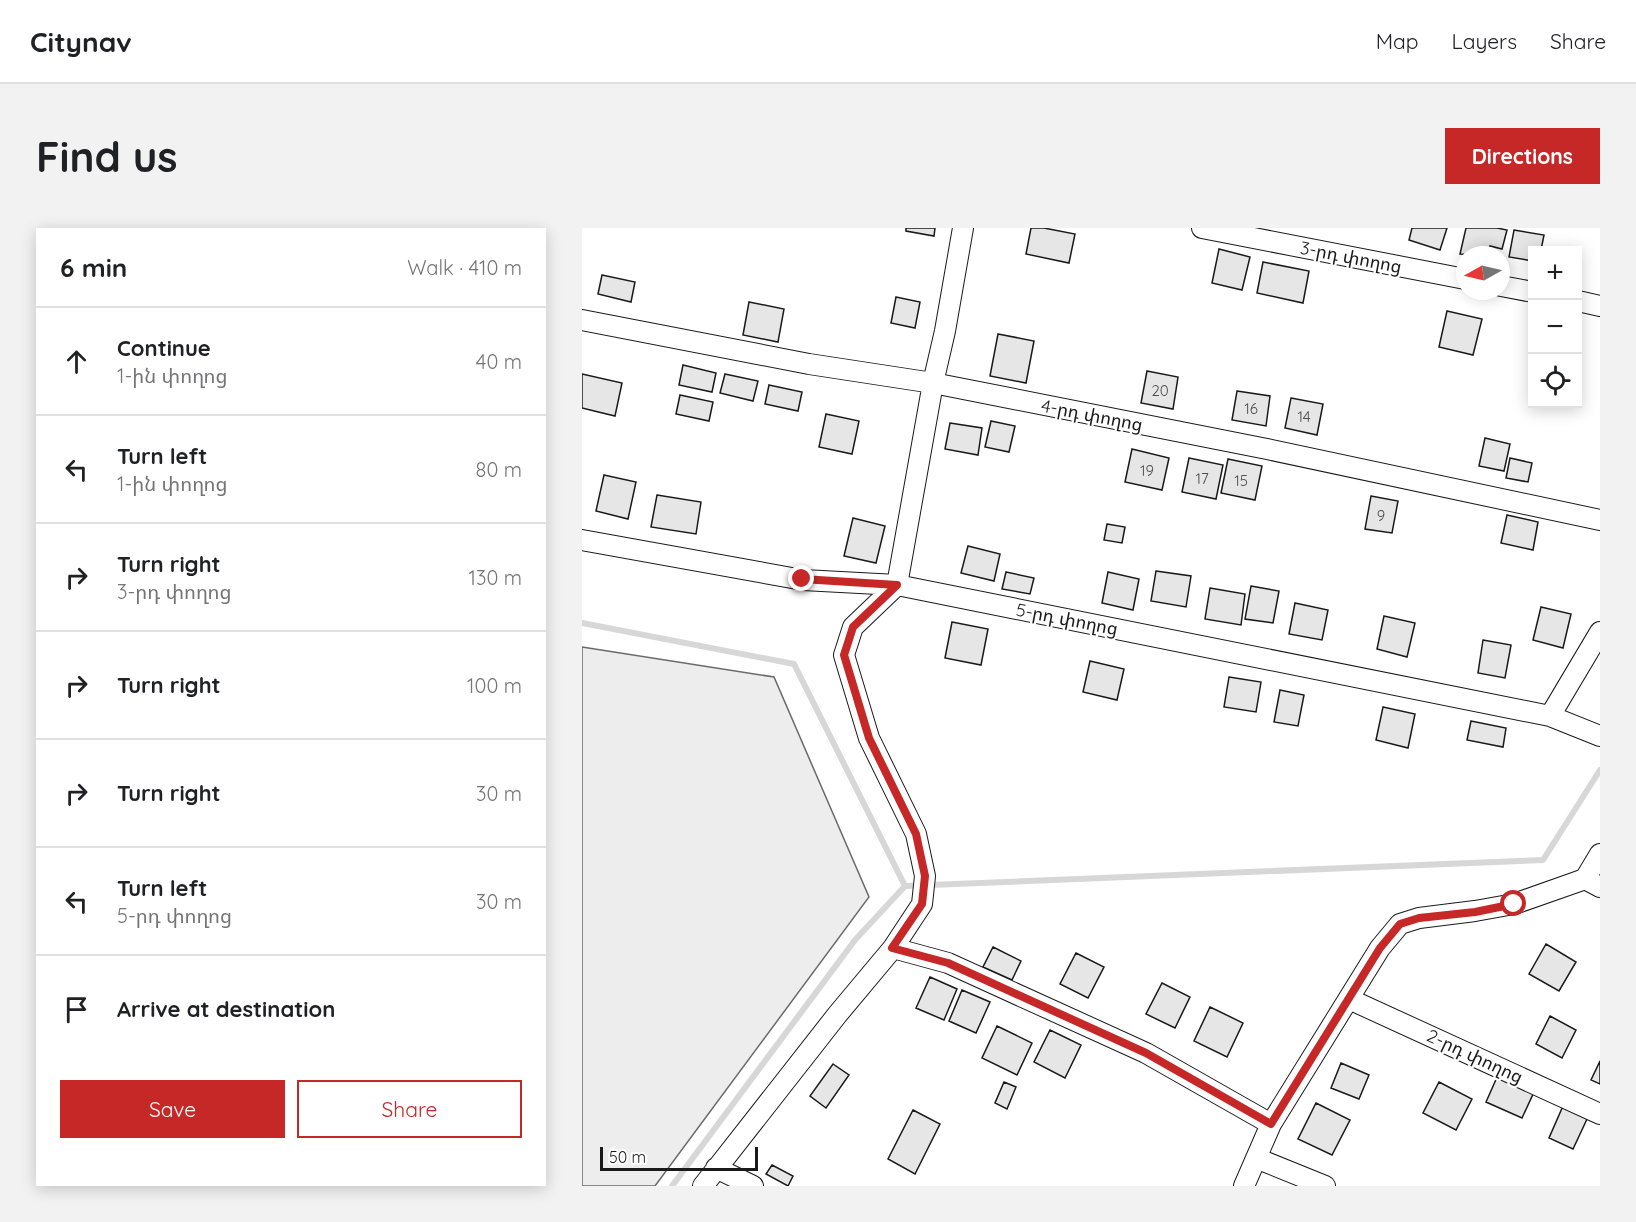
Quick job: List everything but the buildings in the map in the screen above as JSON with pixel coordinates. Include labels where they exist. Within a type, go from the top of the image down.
[{"type":"street","points":[[703,1186],[892,948],[922,904],[925,876],[916,834],[869,738],[844,655],[853,627],[897,585],[963,228]]},
{"type":"street","name":"3-րդ փողոց","points":[[1202,228],[1456,277]]},
{"type":"street","points":[[1510,288],[1528,291]]},
{"type":"street","points":[[1582,302],[1600,306]]},
{"type":"street","name":"4-րդ փողոց","points":[[582,320],[809,364],[933,383],[1267,449],[1600,520]]},
{"type":"street","name":"5-րդ փողոց","points":[[582,540],[802,579],[897,585],[1550,716],[1600,736]]},
{"type":"street","points":[[1550,716],[1600,632]]},
{"type":"street","points":[[1244,1186],[1271,1124],[1380,948],[1400,924],[1419,918],[1475,912],[1514,904],[1593,883],[1600,854]]},
{"type":"street","points":[[892,948],[948,963],[1146,1053],[1271,1124]]},
{"type":"street","name":"2-րդ փողոց","points":[[1349,999],[1600,1114]]},
{"type":"street","points":[[1256,1158],[1324,1186]]},
{"type":"street","points":[[716,1168],[753,1186]]},
{"type":"shaded area","points":[[582,647],[774,677],[869,897],[655,1186],[582,1186]]},
{"type":"waterway","points":[[582,623],[794,664],[905,886]]},
{"type":"waterway","points":[[672,1186],[855,940],[905,886],[1543,860],[1600,770]]},
{"type":"route","points":[[802,579],[897,585],[853,627],[844,655],[869,738],[916,834],[925,876],[922,904],[892,948],[948,963],[1146,1053],[1271,1124],[1380,948],[1400,924],[1419,918],[1475,912],[1514,904]]}]
